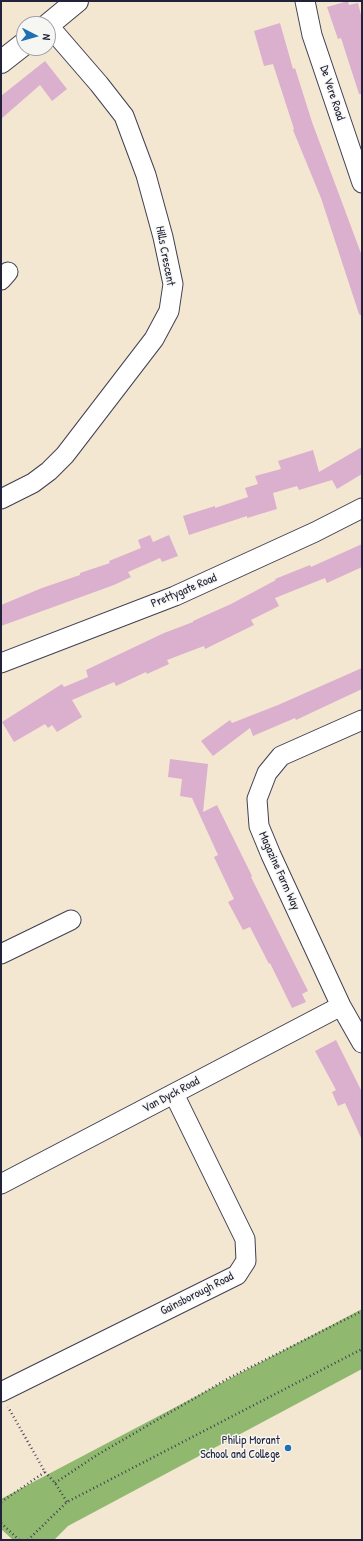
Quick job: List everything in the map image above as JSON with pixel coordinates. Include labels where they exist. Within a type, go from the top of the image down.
[{"type":"street","points":[[56,18],[77,1]]},
{"type":"street","name":"De Vere Road","points":[[304,1],[312,34],[362,183]]},
{"type":"street","name":"Hills Crescent","points":[[1,499],[33,483],[49,471],[65,455],[154,339],[169,311],[173,284],[163,237],[146,175],[124,116],[99,84],[56,34]]},
{"type":"street","points":[[1,62],[16,50]]},
{"type":"street","name":"Prettygate Road","points":[[1,663],[175,596],[315,532],[362,508]]},
{"type":"street","name":"Magazine Farm Way","points":[[362,720],[281,756],[267,773],[257,799],[259,826],[341,1006],[362,1043]]},
{"type":"street","points":[[1,954],[71,920]]},
{"type":"street","name":"Van Dyck Road","points":[[1,1184],[341,1006]]},
{"type":"street","name":"Gainsborough Road","points":[[3,1397],[237,1275],[246,1261],[245,1239],[174,1094]]},
{"type":"path","points":[[55,1483],[97,1455],[229,1378],[362,1311]]},
{"type":"path","points":[[28,1540],[67,1502],[362,1349]]},
{"type":"path","points":[[3,1397],[45,1472],[55,1483],[67,1502]]},
{"type":"path","points":[[1,1502],[45,1472]]},
{"type":"path","points":[[1,1523],[19,1540]]},
{"type":"green space","points":[[362,1309],[362,1369],[68,1526],[54,1540],[13,1540],[1,1529],[1,1499]]},
{"type":"building","points":[[348,1],[349,5],[358,3],[362,19],[362,94],[359,94],[341,38],[338,39],[327,7]]},
{"type":"building","points":[[280,23],[293,69],[295,68],[312,122],[362,256],[362,315],[359,314],[321,198],[293,130],[294,129],[273,64],[264,66],[254,31]]},
{"type":"building","points":[[45,61],[67,89],[52,101],[40,85],[1,119],[1,96]]},
{"type":"building","points":[[362,447],[362,474],[337,489],[332,480],[299,490],[297,486],[273,493],[277,509],[247,518],[247,516],[189,535],[183,516],[215,506],[215,508],[248,497],[245,488],[258,484],[255,476],[281,469],[278,461],[313,450],[319,472]]},
{"type":"building","points":[[150,535],[153,542],[169,535],[178,556],[162,562],[160,558],[128,572],[131,577],[114,585],[1,626],[1,605],[42,588],[80,575],[80,573],[110,563],[109,561],[141,548],[138,540]]},
{"type":"building","points":[[362,544],[362,567],[327,583],[325,578],[275,598],[279,606],[251,620],[254,625],[205,649],[204,646],[167,660],[169,664],[147,674],[146,672],[116,686],[114,682],[72,700],[82,717],[57,732],[52,725],[48,728],[45,724],[14,742],[2,722],[62,684],[64,687],[88,677],[86,670],[164,633],[193,622],[231,604],[276,580],[275,579],[310,565],[311,567]]},
{"type":"building","points":[[362,668],[362,689],[296,720],[295,718],[253,736],[250,728],[213,756],[201,741],[230,720],[232,723],[278,705]]},
{"type":"building","points":[[170,759],[208,764],[203,812],[217,805],[308,991],[302,994],[306,1002],[292,1008],[250,927],[243,930],[228,902],[234,899],[214,857],[218,855],[192,798],[180,796],[182,779],[168,777]]},
{"type":"building","points":[[336,1040],[362,1092],[362,1140],[345,1103],[338,1106],[332,1092],[336,1090],[315,1051]]},
{"type":"place","name":"Philip Morant School and College","points":[[288,1448]]}]
